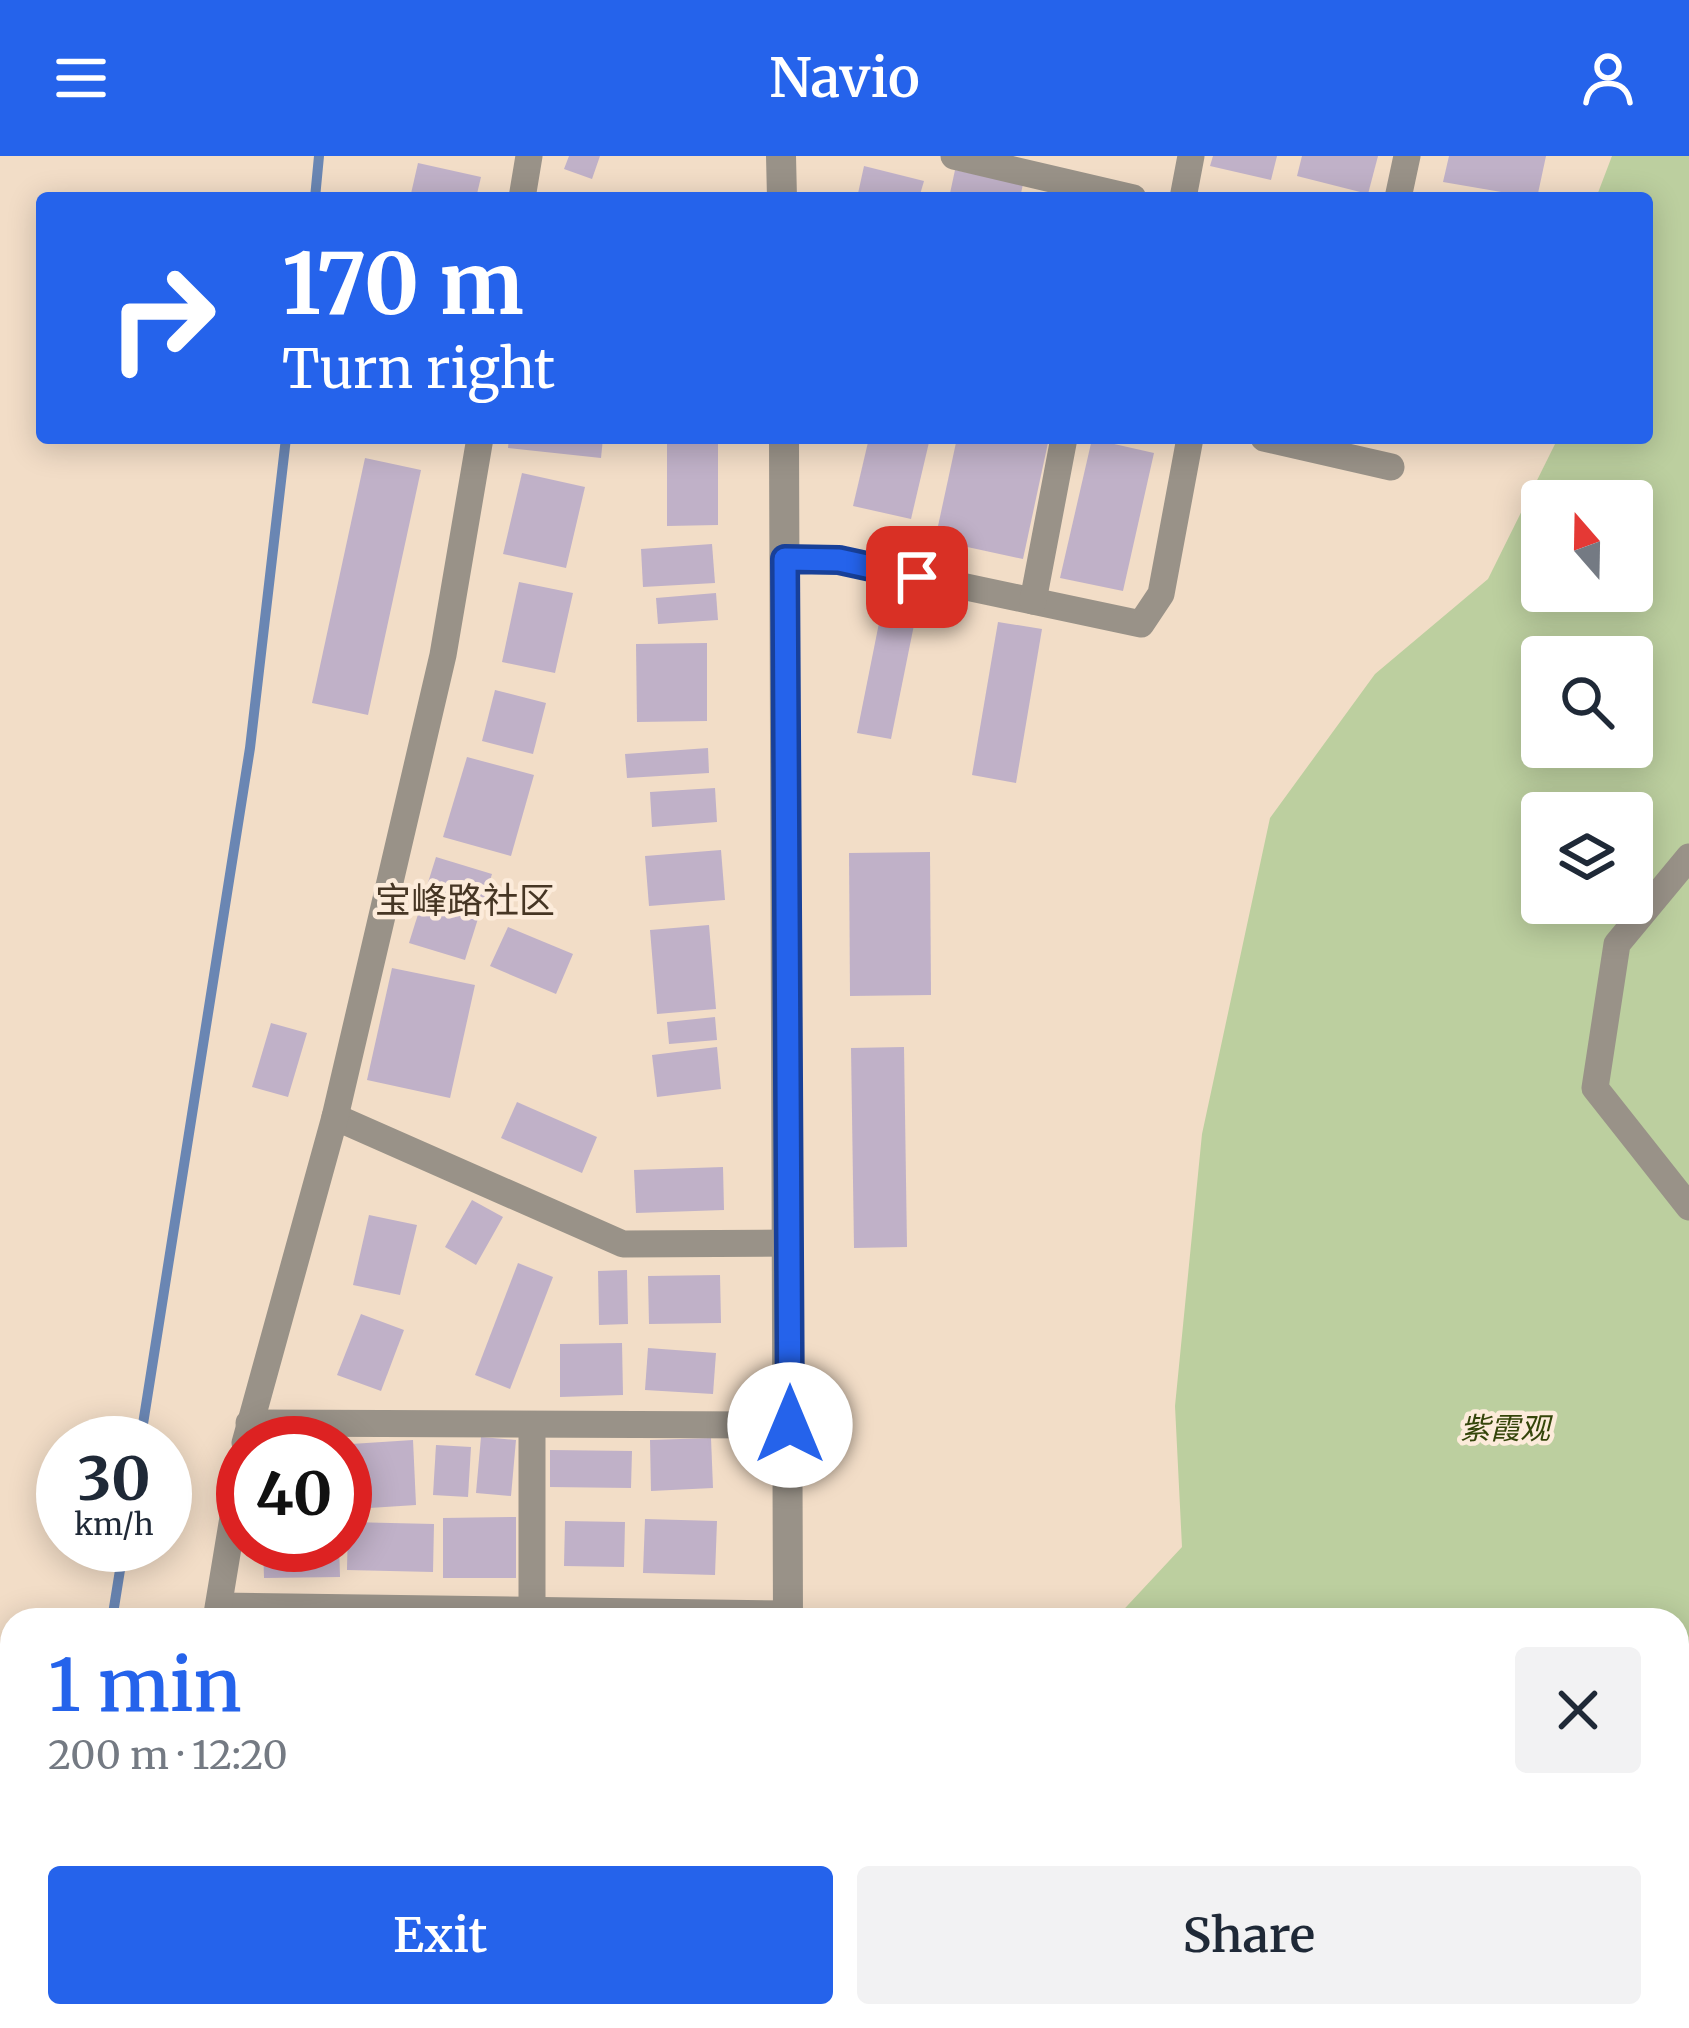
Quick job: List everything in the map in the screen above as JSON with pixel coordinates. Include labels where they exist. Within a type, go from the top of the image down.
[{"type":"street","points":[[523,192],[529,156]]},
{"type":"street","points":[[782,156],[782,192]]},
{"type":"street","points":[[954,156],[1042,188],[1078,192]]},
{"type":"street","points":[[1184,192],[1191,156]]},
{"type":"street","points":[[1399,192],[1408,156]]},
{"type":"street","points":[[252,1416],[335,1117],[442,655],[479,444]]},
{"type":"street","points":[[784,444],[788,1608]]},
{"type":"street","points":[[1033,601],[1063,444]]},
{"type":"street","points":[[785,559],[839,560],[1141,624],[1161,594],[1189,444]]},
{"type":"street","points":[[1290,444],[1391,467]]},
{"type":"street","points":[[1689,857],[1617,944],[1595,1088],[1689,1207]]},
{"type":"street","points":[[335,1117],[623,1244],[789,1243]]},
{"type":"street","points":[[532,1425],[532,1608]]},
{"type":"street","points":[[372,1429],[790,1425]]},
{"type":"street","points":[[218,1608],[224,1572]]},
{"type":"green space","name":"紫霞观","points":[[1612,156],[1689,156],[1689,1608],[1125,1608],[1182,1547],[1175,1406],[1202,1134],[1270,818],[1375,674],[1488,579],[1521,513],[1521,612],[1653,612],[1653,480],[1537,480],[1555,444],[1653,444],[1653,192],[1598,192]]},
{"type":"building","points":[[569,156],[600,156],[592,179],[564,169]]},
{"type":"building","points":[[1213,156],[1277,156],[1271,180],[1210,166]]},
{"type":"building","points":[[1302,156],[1378,156],[1369,192],[1297,176]]},
{"type":"building","points":[[1449,156],[1546,156],[1538,192],[1502,192],[1443,182]]},
{"type":"building","points":[[418,163],[481,177],[477,192],[411,192]]},
{"type":"building","points":[[864,166],[924,181],[921,192],[858,192]]},
{"type":"building","points":[[955,170],[1023,184],[1021,192],[950,192]]},
{"type":"building","points":[[508,444],[602,444],[601,458],[508,448]]},
{"type":"building","points":[[667,444],[718,444],[718,525],[667,526]]},
{"type":"building","points":[[868,444],[929,444],[911,519],[853,506]]},
{"type":"building","points":[[956,444],[1048,444],[1023,559],[935,540]]},
{"type":"building","points":[[1091,444],[1154,453],[1123,591],[1060,578]]},
{"type":"building","points":[[365,458],[421,470],[368,715],[312,703]]},
{"type":"building","points":[[522,473],[585,487],[566,568],[503,554]]},
{"type":"building","points":[[712,544],[715,583],[643,587],[641,549]]},
{"type":"building","points":[[519,582],[573,593],[555,673],[502,662]]},
{"type":"building","points":[[716,593],[718,620],[658,624],[656,598]]},
{"type":"building","points":[[885,593],[919,600],[891,739],[857,733]]},
{"type":"building","points":[[998,622],[1042,629],[1016,783],[972,775]]},
{"type":"building","points":[[707,643],[707,721],[637,722],[636,644]]},
{"type":"building","points":[[495,690],[546,703],[533,754],[482,741]]},
{"type":"building","points":[[708,748],[709,773],[627,778],[625,754]]},
{"type":"building","points":[[467,757],[534,775],[511,856],[443,837]]},
{"type":"building","points":[[715,788],[717,822],[652,827],[650,792]]},
{"type":"building","points":[[721,850],[725,900],[649,906],[645,856]]},
{"type":"building","points":[[930,852],[931,995],[850,996],[849,853]]},
{"type":"building","points":[[436,857],[492,874],[465,960],[409,943]]},
{"type":"building","points":[[709,925],[716,1009],[657,1014],[650,930]]},
{"type":"building","points":[[508,927],[573,954],[556,994],[490,966]]},
{"type":"building","points":[[392,968],[475,985],[450,1098],[367,1080]]},
{"type":"building","points":[[715,1017],[717,1040],[669,1044],[667,1022]]},
{"type":"building","points":[[271,1023],[307,1033],[288,1097],[252,1087]]},
{"type":"building","points":[[717,1047],[721,1089],[657,1097],[652,1055]]},
{"type":"building","points":[[904,1047],[907,1247],[854,1248],[851,1048]]},
{"type":"building","points":[[517,1102],[597,1137],[582,1173],[501,1138]]},
{"type":"building","points":[[723,1167],[724,1210],[636,1213],[634,1170]]},
{"type":"building","points":[[472,1200],[503,1217],[476,1265],[445,1247]]},
{"type":"building","points":[[369,1215],[417,1225],[400,1295],[353,1285]]},
{"type":"building","points":[[518,1263],[553,1277],[510,1389],[475,1375]]},
{"type":"building","points":[[627,1270],[628,1324],[599,1325],[598,1271]]},
{"type":"building","points":[[720,1275],[721,1323],[649,1324],[648,1276]]},
{"type":"building","points":[[361,1314],[404,1330],[381,1391],[337,1375]]},
{"type":"building","points":[[622,1343],[623,1395],[560,1397],[560,1344]]},
{"type":"building","points":[[648,1348],[716,1353],[713,1394],[645,1390]]},
{"type":"building","points":[[481,1437],[516,1440],[511,1496],[476,1493]]},
{"type":"building","points":[[711,1438],[713,1488],[651,1491],[650,1440]]},
{"type":"building","points":[[413,1440],[416,1505],[372,1508],[372,1443]]},
{"type":"building","points":[[436,1445],[471,1447],[468,1497],[433,1495]]},
{"type":"building","points":[[550,1450],[632,1451],[631,1488],[550,1487]]},
{"type":"building","points":[[516,1517],[516,1578],[443,1578],[443,1518]]},
{"type":"building","points":[[645,1519],[717,1521],[715,1575],[643,1573]]},
{"type":"building","points":[[565,1521],[625,1522],[624,1567],[564,1566]]},
{"type":"building","points":[[372,1523],[434,1524],[433,1572],[372,1571]]},
{"type":"building","points":[[264,1572],[340,1572],[340,1577],[264,1578]]},
{"type":"waterway","points":[[316,192],[319,156]]},
{"type":"waterway","points":[[144,1416],[250,748],[285,444]]},
{"type":"waterway","points":[[114,1608],[120,1572]]},
{"type":"district","name":"宝峰路社区","points":[[465,900]]},
{"type":"route","points":[[790,1425],[785,559],[839,560],[917,577]]}]
